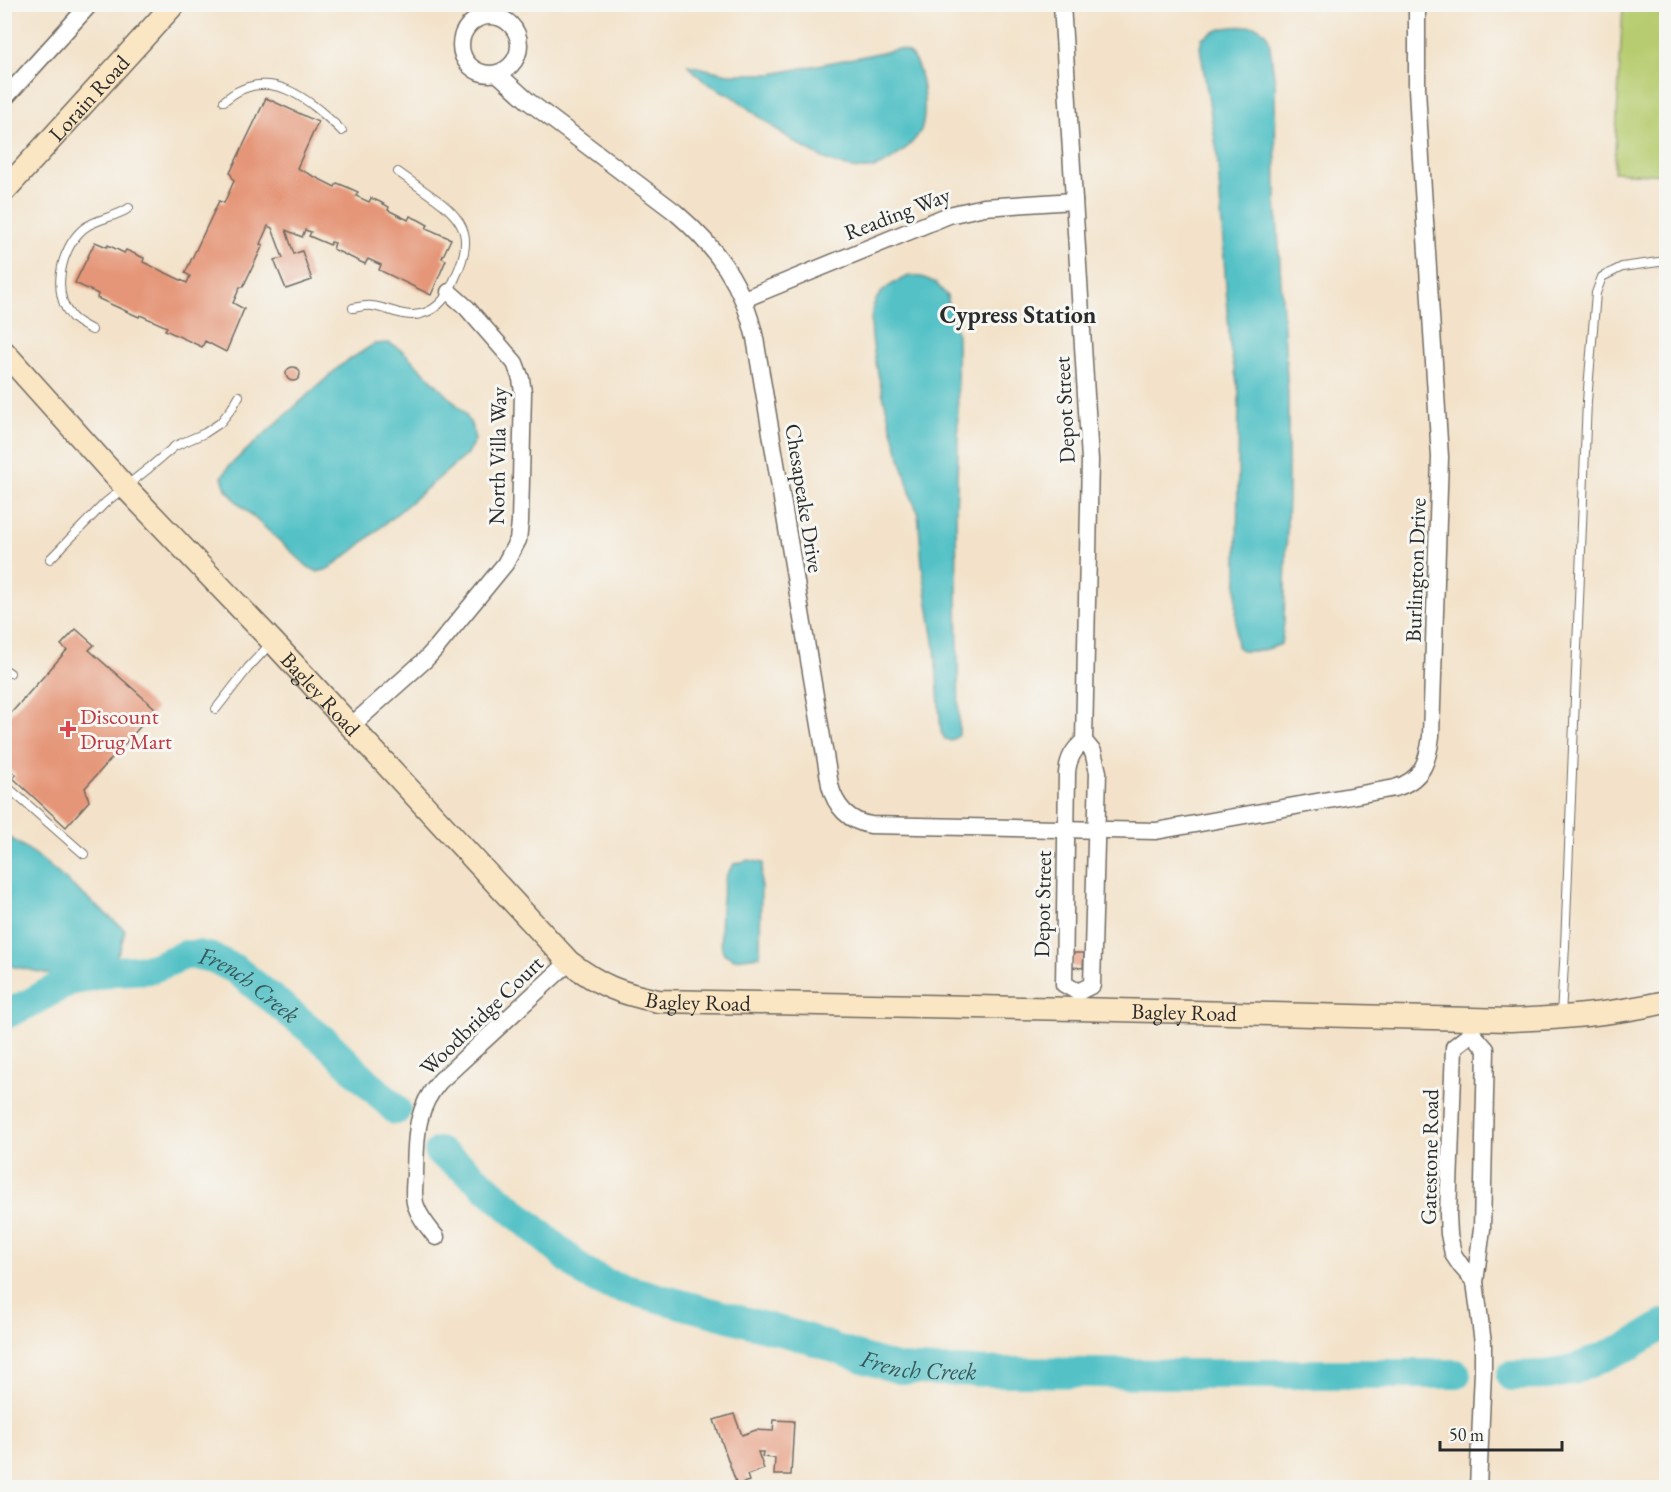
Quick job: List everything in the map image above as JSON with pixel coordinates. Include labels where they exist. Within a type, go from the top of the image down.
[{"type":"street","points":[[4,99],[90,4]]},
{"type":"street","name":"Lorain Road","points":[[4,191],[174,4]]},
{"type":"street","name":"Depot Street","points":[[1062,4],[1090,460],[1084,741],[1093,752],[1098,772],[1092,985],[1077,1000],[1064,984],[1066,829],[1068,765],[1071,754],[1084,741]]},
{"type":"street","name":"Burlington Drive","points":[[1066,829],[1141,832],[1172,829],[1395,788],[1410,782],[1425,765],[1431,736],[1440,457],[1417,87],[1417,4]]},
{"type":"street","name":"Chesapeake Drive","points":[[498,74],[540,111],[693,228],[723,261],[744,299],[755,338],[829,775],[836,802],[852,818],[863,824],[871,825],[1066,829]]},
{"type":"street","name":"Reading Way","points":[[744,299],[937,219],[966,210],[1010,204],[1074,201]]},
{"type":"street","name":"North Villa Way","points":[[351,726],[431,654],[505,564],[518,540],[523,404],[521,379],[515,363],[467,308],[449,292]]},
{"type":"street","name":"Bagley Road","points":[[4,352],[125,487],[273,642],[569,962],[592,979],[617,991],[658,1001],[1077,1000],[1472,1026],[1612,1013],[1666,1002]]},
{"type":"street","name":"Woodbridge Court","points":[[436,1237],[424,1223],[414,1202],[416,1135],[425,1104],[440,1081],[569,962]]},
{"type":"street","points":[[1472,1026],[1486,1049],[1482,1230],[1475,1282],[1483,1342],[1478,1488]]},
{"type":"street","name":"Gatestone Road","points":[[1472,1026],[1454,1047],[1448,1215],[1453,1254],[1475,1282]]},
{"type":"lane","points":[[224,101],[234,93],[255,85],[267,84],[281,87],[313,104],[342,131]]},
{"type":"lane","points":[[353,308],[371,306],[404,315],[429,311],[444,300],[464,256],[466,239],[459,220],[446,206],[398,172]]},
{"type":"lane","points":[[92,330],[72,317],[62,301],[60,278],[63,263],[73,239],[83,229],[129,208]]},
{"type":"lane","points":[[1561,1018],[1566,946],[1587,401],[1596,293],[1602,278],[1622,267],[1666,261]]},
{"type":"lane","points":[[50,559],[105,502],[175,446],[220,423],[239,396]]},
{"type":"lane","points":[[216,709],[248,668],[273,642]]},
{"type":"lane","points":[[4,784],[84,854]]},
{"type":"green space","points":[[1623,5],[1666,5],[1666,175],[1614,172]]},
{"type":"water","points":[[1256,26],[1265,32],[1269,40],[1275,84],[1276,200],[1288,395],[1288,494],[1284,623],[1281,644],[1262,650],[1243,651],[1237,646],[1236,638],[1239,392],[1230,347],[1217,152],[1200,47],[1202,38],[1216,31]]},
{"type":"water","points":[[899,49],[907,52],[913,58],[921,77],[924,101],[923,123],[917,136],[905,149],[882,165],[867,169],[851,168],[834,163],[798,144],[736,99],[704,81],[688,65],[728,74],[772,74]]},
{"type":"water","points":[[909,276],[922,277],[936,283],[947,296],[957,335],[956,514],[959,735],[951,741],[945,739],[941,732],[935,648],[922,565],[918,512],[912,499],[884,399],[877,370],[871,320],[874,304],[880,294]]},
{"type":"water","points":[[389,343],[403,351],[464,412],[473,428],[475,440],[466,455],[354,550],[328,569],[318,572],[308,567],[238,503],[226,489],[222,477],[229,466],[341,365],[374,344]]},
{"type":"water","points":[[4,834],[35,854],[125,930],[120,950],[110,966],[59,976],[5,965]]},
{"type":"water","points":[[749,860],[763,863],[760,956],[734,959],[723,953],[721,945],[723,894],[726,876],[734,864]]},
{"type":"building","points":[[266,98],[318,122],[297,168],[335,187],[337,183],[358,192],[356,196],[369,202],[371,198],[380,202],[389,207],[388,210],[408,220],[410,216],[419,220],[428,225],[426,228],[451,239],[442,258],[446,260],[431,295],[379,270],[381,265],[368,259],[365,264],[333,249],[335,243],[331,242],[330,245],[309,236],[311,232],[305,230],[302,237],[286,230],[294,254],[302,251],[312,280],[286,289],[274,260],[283,258],[272,228],[268,226],[260,244],[263,245],[233,303],[244,309],[226,352],[205,341],[202,347],[165,330],[167,327],[97,298],[98,294],[75,283],[95,242],[107,247],[108,245],[124,253],[126,250],[144,258],[143,262],[187,283],[190,276],[185,273],[219,201],[224,203],[234,181],[230,173]]},
{"type":"building","points":[[290,367],[296,367],[300,374],[296,381],[290,381],[286,377],[286,371]]},
{"type":"building","points":[[76,629],[94,645],[89,650],[156,709],[85,788],[89,801],[66,827],[13,778],[16,775],[4,765],[4,721],[67,650],[61,645]]},
{"type":"building","points":[[1072,953],[1084,953],[1083,968],[1072,967]]},
{"type":"building","points":[[734,1414],[742,1435],[756,1430],[773,1431],[774,1420],[794,1421],[791,1475],[774,1475],[775,1458],[762,1457],[763,1452],[758,1452],[764,1469],[747,1475],[749,1481],[737,1485],[714,1420]]},
{"type":"waterway","name":"French Creek","points":[[4,1015],[69,981],[113,971],[151,969],[185,955],[212,958],[235,969],[327,1043],[396,1110]]},
{"type":"waterway","name":"French Creek","points":[[439,1152],[466,1170],[585,1273],[607,1284],[806,1338],[899,1369],[1172,1374],[1456,1374]]},
{"type":"waterway","name":"French Creek","points":[[1511,1376],[1548,1375],[1573,1370],[1631,1345],[1666,1324]]},
{"type":"place","name":"Discount Drug Mart","points":[[68,729]]},
{"type":"district","name":"Cypress Station","points":[[1018,315]]}]
